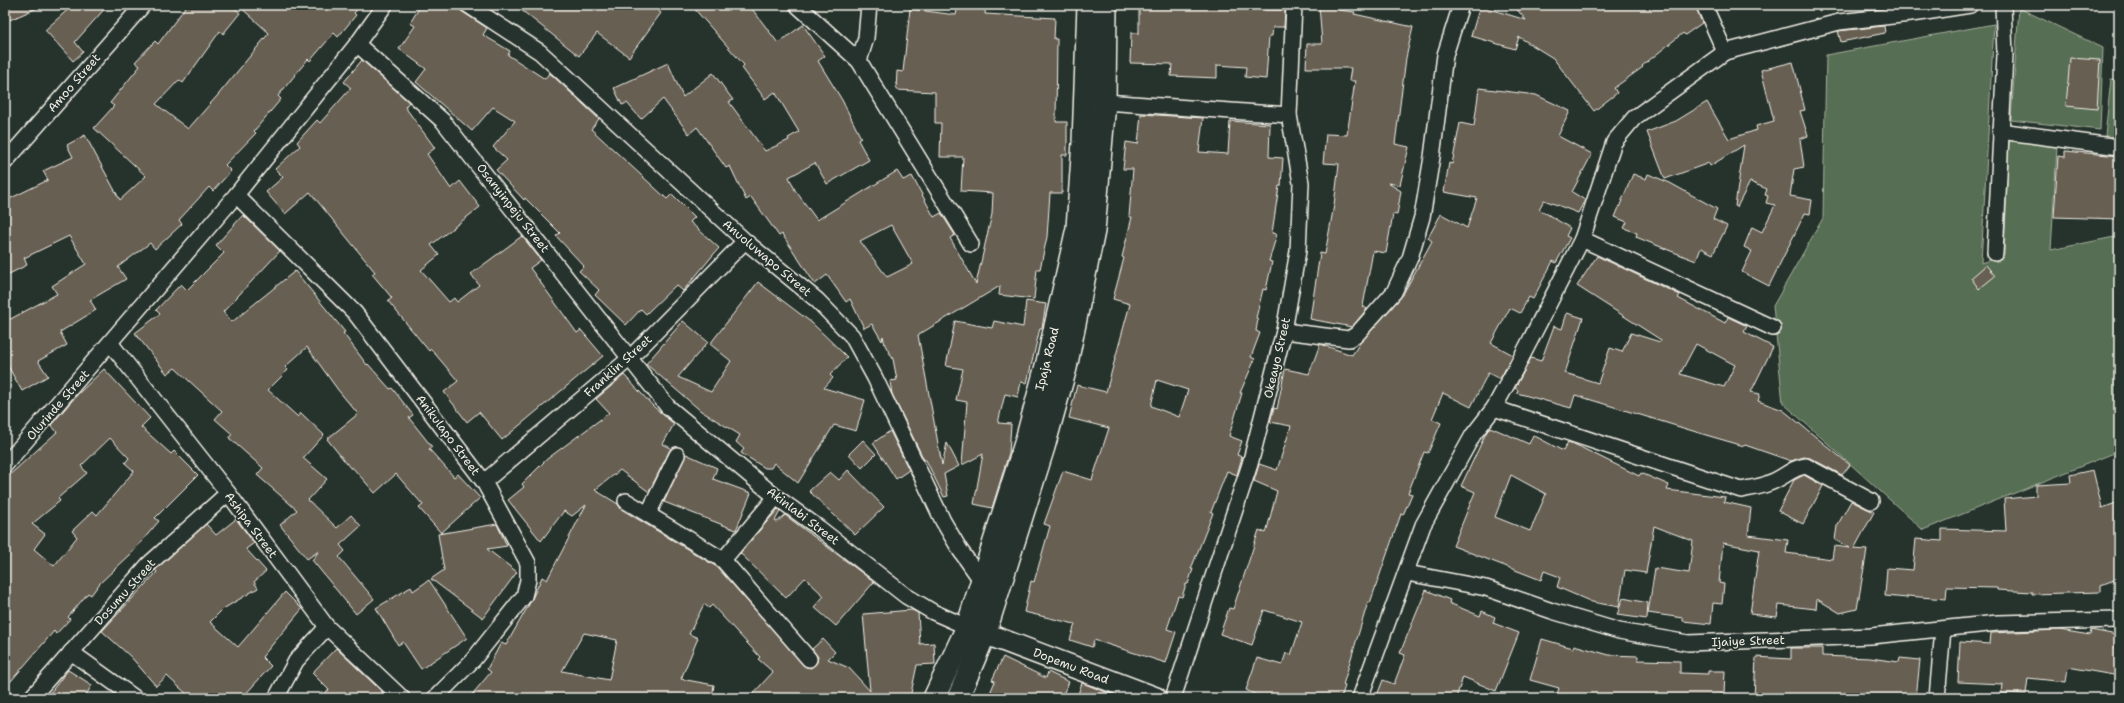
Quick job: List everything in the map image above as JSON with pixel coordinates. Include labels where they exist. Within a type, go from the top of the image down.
[{"type":"main road","name":"Ipaja Road","points":[[958,698],[990,584],[1030,426],[1048,362],[1077,228],[1083,142],[1088,5]]},
{"type":"main road","name":"Ipaja Road","points":[[990,584],[1044,447],[1066,368],[1094,231],[1105,102],[1106,5]]},
{"type":"main road","name":"Ipaja Road","points":[[934,698],[976,631]]},
{"type":"main road","name":"Dopemu Road","points":[[976,631],[1143,696]]},
{"type":"street","name":"Amoo Street","points":[[5,162],[143,5]]},
{"type":"street","name":"Olurinde Street","points":[[5,466],[236,195],[357,44],[385,5]]},
{"type":"street","name":"Anuoluwapo Street","points":[[468,5],[540,52],[745,241],[817,300],[852,336],[875,378],[943,521],[960,550],[990,584]]},
{"type":"street","points":[[797,5],[859,61],[971,244]]},
{"type":"street","points":[[859,61],[866,38],[869,5]]},
{"type":"street","name":"Okeayo Street","points":[[1173,698],[1250,464],[1284,331],[1298,251],[1301,183],[1289,115],[1294,5]]},
{"type":"street","points":[[1284,331],[1349,339],[1357,334],[1394,292],[1410,258],[1422,217],[1432,157],[1445,55],[1461,5]]},
{"type":"street","points":[[1704,5],[1725,52]]},
{"type":"street","points":[[1360,698],[1407,573],[1423,524],[1473,435],[1494,408],[1582,239],[1614,142],[1634,118],[1725,52],[1839,22],[1919,13],[1970,5]]},
{"type":"street","points":[[1995,253],[2005,55],[2003,5]]},
{"type":"street","name":"Osanyinpeju Street","points":[[357,44],[444,121],[517,213],[651,388]]},
{"type":"street","points":[[1105,102],[1289,115]]},
{"type":"street","points":[[2000,131],[2119,147]]},
{"type":"street","name":"Anikulapo Street","points":[[236,195],[355,313],[484,482],[528,563],[528,580],[524,596],[473,660],[435,698]]},
{"type":"street","points":[[1582,239],[1773,328]]},
{"type":"street","name":"Franklin Street","points":[[484,482],[629,359],[745,241]]},
{"type":"street","name":"Ashipa Street","points":[[110,344],[228,493],[327,627],[402,698]]},
{"type":"street","name":"Akinlabi Street","points":[[651,388],[668,407],[776,497],[820,528],[906,596],[933,612],[976,631]]},
{"type":"street","points":[[1494,408],[1741,490],[1770,483],[1790,473],[1797,467],[1806,466],[1871,501]]},
{"type":"street","points":[[648,514],[676,455]]},
{"type":"street","name":"Dosumu Street","points":[[31,698],[149,564],[228,493]]},
{"type":"street","points":[[723,560],[776,497]]},
{"type":"street","points":[[626,501],[723,560],[809,659]]},
{"type":"street","name":"Ijaiye Street","points":[[1407,573],[1486,588],[1552,611],[1620,631],[1688,643],[1864,637],[1943,630],[1998,623],[2119,620]]},
{"type":"street","points":[[2098,620],[2119,609]]},
{"type":"street","points":[[276,698],[296,661],[327,627]]},
{"type":"street","points":[[1937,698],[1943,630]]},
{"type":"street","points":[[71,652],[135,698]]},
{"type":"green space","points":[[2019,8],[2103,48],[2100,130],[2011,120]]},
{"type":"green space","points":[[1994,24],[1981,263],[2004,255],[2009,140],[2057,147],[2051,250],[2119,236],[2119,451],[1923,530],[1783,403],[1773,306],[1823,218],[1826,55]]},
{"type":"green space","points":[[2111,79],[2119,80],[2119,137],[2105,136]]},
{"type":"building","points":[[5,5],[44,5],[5,22]]},
{"type":"building","points":[[73,5],[108,5],[75,42],[83,52],[73,61],[45,30]]},
{"type":"building","points":[[187,5],[231,5],[240,13],[223,34],[220,31],[183,83],[179,80],[156,104],[188,129],[269,33],[238,5],[361,5],[354,13],[356,15],[338,37],[334,33],[310,61],[308,59],[278,96],[281,99],[254,131],[256,133],[225,165],[231,171],[213,191],[209,187],[179,220],[182,224],[155,249],[150,243],[118,267],[126,279],[90,300],[96,310],[60,332],[67,345],[38,361],[48,376],[22,391],[5,361],[5,322],[57,294],[52,286],[86,264],[69,236],[24,258],[27,265],[5,276],[5,201],[48,180],[43,171],[73,157],[67,145],[85,135],[120,200],[146,176],[94,128],[114,106],[110,103],[140,66],[135,62],[155,41],[158,44]]},
{"type":"building","points":[[421,5],[452,5],[487,28],[483,35],[510,51],[508,55],[545,79],[549,73],[553,76],[599,119],[591,129],[667,199],[672,194],[695,217],[690,222],[719,248],[683,291],[676,285],[646,314],[641,309],[626,325],[595,295],[599,290],[579,271],[584,266],[556,236],[560,233],[525,198],[524,200],[496,170],[507,160],[493,147],[515,121],[493,107],[472,131],[416,82],[426,69],[399,49],[415,26],[410,23]]},
{"type":"building","points":[[515,5],[651,5],[661,13],[629,57],[597,33],[579,56]]},
{"type":"building","points":[[691,5],[749,5],[778,43],[803,25],[825,56],[818,61],[842,100],[861,138],[858,140],[869,160],[827,184],[815,163],[789,177],[795,190],[817,220],[897,171],[903,180],[912,176],[934,217],[941,213],[955,235],[950,238],[976,284],[992,214],[993,193],[961,191],[963,157],[940,157],[941,123],[935,123],[935,92],[896,90],[897,71],[903,72],[910,9],[956,15],[958,5],[986,5],[985,14],[1055,18],[1054,39],[1057,39],[1056,122],[1067,122],[1067,155],[1062,155],[1062,193],[1050,193],[1047,237],[1040,269],[1037,269],[1034,299],[999,295],[1000,286],[918,335],[942,465],[947,443],[959,466],[944,474],[948,496],[944,497],[892,394],[890,381],[897,380],[893,359],[885,345],[883,336],[882,341],[872,324],[864,328],[850,299],[846,302],[827,275],[815,284],[782,234],[779,236],[751,197],[746,200],[730,166],[726,168],[697,127],[689,134],[663,99],[641,119],[627,103],[622,105],[614,88],[668,63],[683,97],[713,73],[733,100],[729,102],[765,151],[789,140],[788,138],[799,132],[775,92],[765,99],[742,68],[744,65]],"holes":[[[891,225],[913,264],[887,277],[860,241]]]},
{"type":"building","points":[[1139,5],[1238,5],[1266,7],[1265,10],[1285,10],[1284,27],[1273,27],[1272,36],[1269,36],[1266,79],[1245,77],[1246,67],[1217,65],[1217,78],[1171,76],[1172,64],[1130,63],[1131,33],[1139,33]]},
{"type":"building","points":[[1319,5],[1343,5],[1339,10],[1355,12],[1354,14],[1413,27],[1406,58],[1395,144],[1409,147],[1400,185],[1388,183],[1401,191],[1397,215],[1393,214],[1386,253],[1373,251],[1363,306],[1367,309],[1352,327],[1310,319],[1320,253],[1325,254],[1334,205],[1339,164],[1323,163],[1326,134],[1347,135],[1355,81],[1349,81],[1351,68],[1306,68],[1307,44],[1322,44]]},
{"type":"building","points":[[1513,5],[1695,5],[1702,23],[1685,35],[1683,33],[1642,66],[1643,67],[1614,88],[1617,93],[1594,111],[1553,58],[1519,37],[1515,49],[1471,36],[1480,6],[1526,20]]},
{"type":"building","points":[[1884,26],[1885,33],[1841,42],[1838,31]]},
{"type":"building","points":[[2070,58],[2100,60],[2097,109],[2066,106]]},
{"type":"building","points":[[362,60],[409,102],[405,107],[435,148],[427,154],[451,189],[460,181],[480,207],[431,245],[439,255],[421,270],[449,302],[454,298],[457,302],[479,285],[471,274],[522,236],[541,260],[530,268],[577,333],[581,330],[603,356],[502,440],[479,412],[467,422],[444,392],[458,381],[431,349],[429,351],[388,301],[392,298],[372,274],[375,272],[310,192],[285,214],[266,192],[283,177],[275,169],[300,146],[297,142],[317,120],[320,123],[351,88],[344,82]]},
{"type":"building","points":[[1793,62],[1805,110],[1800,111],[1808,136],[1800,139],[1804,167],[1794,169],[1790,196],[1812,200],[1810,214],[1805,213],[1769,286],[1742,272],[1752,251],[1744,247],[1752,227],[1762,232],[1775,205],[1766,203],[1768,196],[1765,195],[1767,189],[1750,182],[1737,207],[1735,206],[1744,145],[1710,166],[1709,163],[1665,179],[1647,132],[1676,121],[1707,102],[1729,139],[1757,130],[1756,126],[1774,121],[1761,70]]},
{"type":"building","points":[[1479,88],[1536,95],[1570,111],[1558,136],[1592,154],[1572,192],[1585,200],[1578,213],[1544,200],[1539,209],[1570,228],[1566,236],[1570,238],[1556,263],[1553,261],[1533,299],[1529,297],[1520,313],[1510,308],[1491,343],[1513,355],[1500,379],[1488,373],[1471,407],[1443,393],[1432,419],[1441,423],[1428,453],[1424,452],[1408,493],[1412,494],[1403,515],[1401,514],[1370,603],[1368,602],[1343,685],[1345,686],[1341,698],[1267,698],[1256,695],[1246,690],[1257,658],[1282,665],[1286,653],[1291,655],[1302,622],[1264,610],[1252,645],[1220,634],[1229,608],[1233,609],[1259,530],[1266,533],[1277,491],[1254,481],[1259,464],[1277,470],[1291,426],[1270,422],[1274,408],[1277,409],[1285,369],[1309,374],[1320,344],[1352,355],[1360,343],[1402,296],[1432,241],[1428,238],[1441,214],[1467,228],[1477,198],[1444,192],[1449,163],[1452,164],[1460,123],[1474,126]]},
{"type":"building","points":[[1141,114],[1203,118],[1199,152],[1228,154],[1230,121],[1270,124],[1269,157],[1283,158],[1281,186],[1279,186],[1272,233],[1277,234],[1269,261],[1272,262],[1266,290],[1263,289],[1256,318],[1258,319],[1256,331],[1260,333],[1251,357],[1255,359],[1240,393],[1242,393],[1229,436],[1242,441],[1237,455],[1242,457],[1237,475],[1227,471],[1211,512],[1213,513],[1191,569],[1193,569],[1188,584],[1186,584],[1182,597],[1178,596],[1167,629],[1176,632],[1166,663],[1094,640],[1092,647],[1070,640],[1075,624],[1024,612],[1031,581],[1034,582],[1050,526],[1044,524],[1063,471],[1092,480],[1109,428],[1069,418],[1077,385],[1106,392],[1130,304],[1113,299],[1124,258],[1122,257],[1132,217],[1129,217],[1133,169],[1123,169],[1126,142],[1138,144]],"holes":[[[1157,380],[1188,390],[1179,417],[1151,406]]]},
{"type":"building","points":[[2065,151],[2119,156],[2119,219],[2054,217],[2058,156],[2065,157]]},
{"type":"building","points":[[1633,174],[1646,179],[1648,174],[1670,183],[1717,209],[1713,219],[1727,226],[1713,254],[1701,248],[1696,261],[1636,237],[1637,233],[1624,228],[1627,222],[1615,217]]},
{"type":"building","points":[[243,215],[280,251],[223,312],[232,322],[295,271],[345,332],[343,333],[367,365],[368,364],[390,389],[392,388],[413,415],[409,418],[432,447],[429,449],[454,477],[458,474],[480,498],[441,533],[419,508],[423,505],[396,474],[375,493],[352,467],[351,469],[327,439],[358,414],[338,390],[307,347],[285,367],[288,370],[268,390],[298,417],[301,413],[324,435],[303,458],[327,479],[308,500],[337,528],[351,515],[361,526],[340,545],[345,551],[339,557],[374,599],[356,614],[312,560],[319,551],[307,559],[280,525],[297,510],[257,475],[263,468],[229,438],[232,434],[215,419],[222,411],[175,368],[167,374],[135,333],[160,314],[156,310],[181,284],[187,290],[224,253],[216,245]]},
{"type":"building","points":[[1597,256],[1680,295],[1678,298],[1725,323],[1728,317],[1747,326],[1744,332],[1773,347],[1751,392],[1760,394],[1758,401],[1783,410],[1850,465],[1842,475],[1810,458],[1804,457],[1791,461],[1745,445],[1744,446],[1706,435],[1575,395],[1571,408],[1517,393],[1518,390],[1515,388],[1531,358],[1541,361],[1554,326],[1562,329],[1567,313],[1583,318],[1565,373],[1598,383],[1610,348],[1622,352],[1631,333],[1660,342],[1661,340],[1577,286]],"holes":[[[1696,344],[1735,365],[1724,387],[1680,374]]]},
{"type":"building","points":[[1986,265],[1995,276],[1979,289],[1971,278]]},
{"type":"building","points":[[758,282],[812,323],[847,357],[830,375],[833,378],[824,388],[865,400],[856,431],[834,425],[798,483],[774,463],[771,468],[765,468],[741,453],[744,449],[736,442],[740,435],[701,411],[646,364],[683,321],[708,342],[678,377],[711,392],[731,361],[710,344]]},
{"type":"building","points":[[1026,301],[1046,304],[1042,328],[1040,328],[1027,383],[1021,382],[1018,397],[1005,394],[998,423],[1011,424],[1009,453],[992,508],[974,504],[983,454],[962,465],[967,402],[956,400],[963,369],[946,366],[955,321],[992,328],[994,321],[1023,327]]},
{"type":"building","points":[[104,369],[150,418],[141,427],[171,454],[174,451],[198,475],[155,518],[159,521],[131,554],[100,583],[91,595],[88,593],[68,617],[70,619],[56,634],[54,631],[5,688],[5,479],[57,432],[51,425],[77,395]],"holes":[[[110,438],[129,458],[125,463],[134,471],[97,515],[93,511],[72,531],[77,537],[54,566],[34,549],[45,534],[32,524],[60,501],[58,498],[87,473],[81,466]]]},
{"type":"building","points":[[624,375],[654,407],[674,424],[663,444],[671,448],[649,492],[620,470],[595,490],[618,504],[621,509],[717,567],[806,667],[811,668],[817,662],[818,657],[812,649],[823,639],[835,652],[828,659],[849,668],[870,691],[863,614],[912,610],[918,613],[920,644],[934,643],[935,664],[917,665],[910,698],[749,698],[773,672],[758,659],[760,657],[712,605],[709,608],[704,604],[689,634],[698,638],[681,679],[714,685],[712,698],[566,698],[544,694],[542,698],[469,698],[491,672],[487,669],[501,643],[506,645],[531,601],[542,577],[547,580],[586,505],[572,516],[564,511],[541,541],[508,500],[524,487],[522,484],[547,459],[609,413],[596,399]],"holes":[[[584,633],[617,640],[609,680],[562,671]]]},
{"type":"building","points":[[1490,427],[1529,444],[1533,435],[1563,451],[1568,442],[1639,476],[1641,473],[1669,485],[1667,490],[1725,497],[1724,502],[1751,508],[1748,535],[1788,540],[1786,553],[1832,559],[1834,546],[1850,548],[1835,540],[1837,526],[1851,501],[1874,512],[1854,549],[1867,550],[1857,609],[1840,613],[1817,599],[1816,609],[1779,605],[1777,617],[1750,614],[1759,550],[1723,543],[1719,583],[1724,584],[1722,604],[1713,603],[1711,624],[1683,621],[1683,618],[1648,613],[1655,568],[1689,573],[1693,541],[1654,526],[1646,573],[1625,570],[1619,607],[1592,602],[1557,587],[1560,577],[1544,571],[1541,580],[1453,546],[1475,492],[1461,486]],"holes":[[[1511,475],[1546,494],[1530,531],[1495,517]]]},
{"type":"building","points":[[890,431],[909,470],[896,479],[873,443]]},
{"type":"building","points":[[863,440],[876,454],[862,468],[849,454]]},
{"type":"building","points":[[686,454],[717,468],[713,479],[751,493],[736,530],[664,502]]},
{"type":"building","points":[[848,470],[884,507],[855,535],[809,491],[830,472],[839,480]]},
{"type":"building","points":[[2093,470],[2102,508],[2119,502],[2119,578],[2101,585],[2101,592],[2032,594],[2032,592],[1997,590],[1997,588],[1947,587],[1946,599],[1885,596],[1887,568],[1913,570],[1916,539],[1942,541],[1942,529],[2006,531],[2004,499],[2036,496],[2036,485],[2071,483],[2070,475]]},
{"type":"building","points":[[1804,475],[1823,486],[1803,524],[1778,511],[1794,480]]},
{"type":"building","points":[[778,509],[780,511],[775,521],[777,522],[785,515],[874,582],[836,626],[814,607],[824,596],[805,578],[786,598],[740,553]]},
{"type":"building","points":[[236,519],[254,543],[246,549],[266,571],[254,582],[258,588],[223,609],[210,622],[238,647],[285,592],[302,609],[262,657],[271,666],[242,698],[191,698],[167,676],[156,686],[131,657],[102,631],[157,572],[155,570],[206,524],[216,535]]},
{"type":"building","points":[[497,524],[507,546],[487,549],[517,572],[483,618],[431,579],[444,570],[438,534]]},
{"type":"building","points":[[429,580],[467,638],[421,669],[403,642],[398,645],[376,608],[411,587],[413,591]]},
{"type":"building","points":[[1426,590],[1450,600],[1449,603],[1480,616],[1482,611],[1495,617],[1493,623],[1519,633],[1496,691],[1463,677],[1456,698],[1376,698],[1383,680],[1394,684],[1405,655],[1400,653]]},
{"type":"building","points":[[1623,598],[1648,603],[1647,619],[1617,615]]},
{"type":"building","points":[[2059,630],[2090,635],[2091,630],[2117,635],[2115,648],[2119,649],[2119,676],[2068,667],[2066,682],[2028,678],[2026,694],[2001,693],[2002,684],[1958,682],[1960,642],[1990,644],[1991,633]]},
{"type":"building","points":[[1542,639],[1573,648],[1574,645],[1609,655],[1638,656],[1638,660],[1680,661],[1680,673],[1708,674],[1708,671],[1725,671],[1724,694],[1720,694],[1720,698],[1556,698],[1559,688],[1530,680]]},
{"type":"building","points":[[336,648],[388,698],[319,698],[329,690],[312,673]]},
{"type":"building","points":[[1791,648],[1822,648],[1822,656],[1870,658],[1899,662],[1900,658],[1920,660],[1916,698],[1754,698],[1756,657],[1791,659]]},
{"type":"building","points":[[1003,657],[1046,678],[1048,672],[1069,682],[1061,698],[988,698],[995,681],[992,680]]},
{"type":"building","points":[[68,670],[92,685],[84,698],[46,698]]},
{"type":"building","points":[[1082,683],[1122,698],[1087,698],[1078,694]]}]
